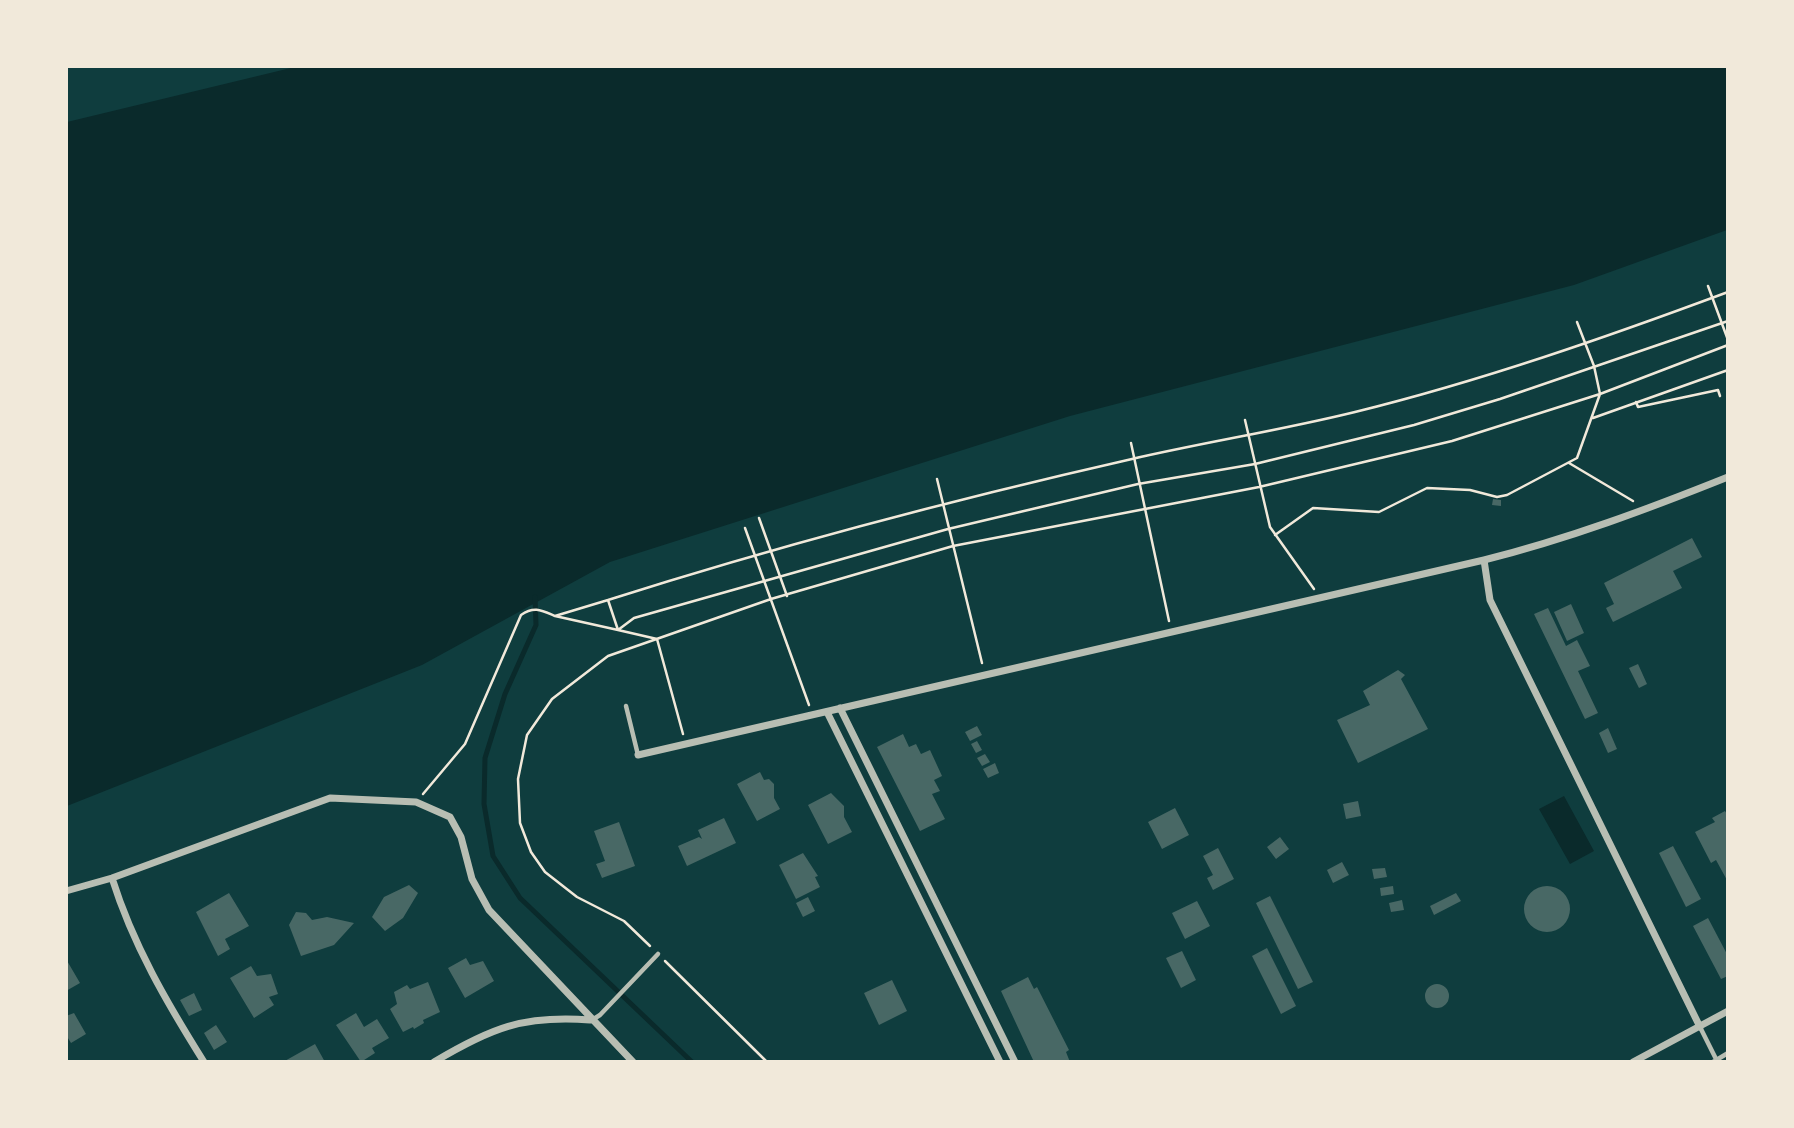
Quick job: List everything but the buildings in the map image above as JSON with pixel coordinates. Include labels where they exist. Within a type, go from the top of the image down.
[{"type":"street","points":[[638,755],[1484,560],[1546,544],[1648,509],[1727,477]]},
{"type":"street","points":[[1484,560],[1490,600],[1700,1027]]},
{"type":"street","points":[[840,708],[1015,1062]]},
{"type":"street","points":[[827,712],[1000,1062]]},
{"type":"street","points":[[66,891],[112,878],[330,798],[416,802],[439,810],[456,826],[472,879],[489,910],[633,1062]]},
{"type":"street","points":[[112,878],[136,943],[161,992],[204,1062]]},
{"type":"street","points":[[1633,1062],[1727,1011]]},
{"type":"street","points":[[434,1062],[472,1039],[522,1021],[549,1018],[591,1020]]},
{"type":"lane","points":[[626,706],[638,755]]},
{"type":"lane","points":[[862,784],[875,779]]},
{"type":"lane","points":[[878,816],[891,810]]},
{"type":"lane","points":[[591,1020],[615,999],[657,954]]},
{"type":"lane","points":[[1700,1027],[1714,1060],[1727,1053]]},
{"type":"path","points":[[767,1062],[624,921],[577,897],[545,872],[531,852],[520,823],[518,779],[527,735],[552,699],[608,656],[771,599],[953,546],[1259,487],[1452,441],[1600,394],[1727,343],[1708,286]]},
{"type":"path","points":[[555,616],[754,553],[943,504],[1134,458],[1356,412],[1584,341],[1727,292]]},
{"type":"path","points":[[618,630],[634,618],[948,529],[1138,484],[1255,464],[1414,425],[1727,321]]},
{"type":"path","points":[[1275,535],[1313,508],[1379,512],[1427,488],[1469,490],[1497,497],[1513,494],[1577,458],[1600,394],[1594,366],[1577,322]]},
{"type":"path","points":[[1593,418],[1727,370]]},
{"type":"path","points":[[1636,402],[1638,407],[1718,390],[1720,396]]},
{"type":"path","points":[[1245,420],[1259,487],[1275,535],[1320,597]]},
{"type":"path","points":[[1131,443],[1143,509],[1172,632]]},
{"type":"path","points":[[1569,463],[1648,509]]},
{"type":"path","points":[[937,479],[985,675]]},
{"type":"path","points":[[759,519],[787,596]]},
{"type":"path","points":[[745,528],[813,715]]},
{"type":"path","points":[[608,600],[618,630]]},
{"type":"path","points":[[416,802],[465,744],[521,615],[530,609],[538,608],[555,616],[657,639]]},
{"type":"path","points":[[657,639],[685,744]]},
{"type":"water","points":[[299,66],[1727,67],[1727,230],[1574,285],[1070,416],[610,562],[422,665],[67,806],[67,122]]},
{"type":"water","points":[[1564,796],[1594,851],[1570,864],[1539,809]]},
{"type":"waterway","points":[[535,597],[536,625],[505,694],[485,758],[484,804],[493,856],[520,898],[692,1062]]}]
